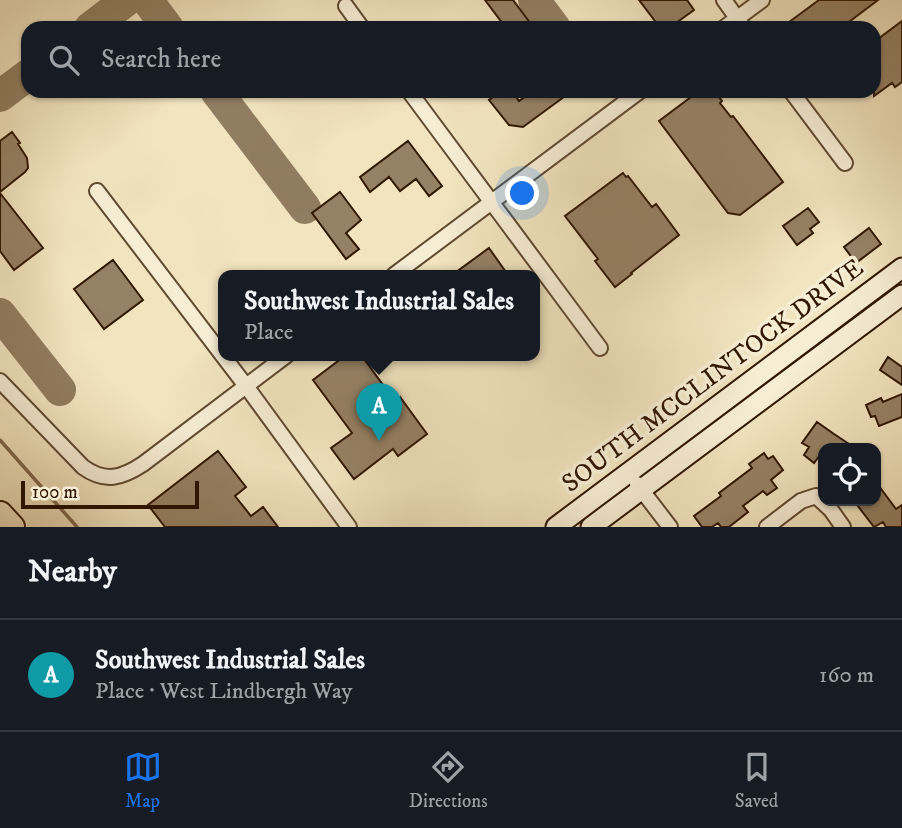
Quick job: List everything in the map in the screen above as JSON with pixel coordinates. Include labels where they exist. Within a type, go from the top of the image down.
[{"type":"highway","points":[[0,514],[12,527]]},
{"type":"main road","name":"SOUTH MCCLINTOCK DRIVE","points":[[556,527],[902,268]]},
{"type":"main road","name":"SOUTH MCCLINTOCK DRIVE","points":[[591,527],[902,295]]},
{"type":"street","points":[[724,0],[740,21]]},
{"type":"street","points":[[743,21],[762,0]]},
{"type":"street","points":[[346,6],[357,21]]},
{"type":"street","points":[[414,98],[600,348]]},
{"type":"street","points":[[401,270],[631,98]]},
{"type":"street","points":[[797,98],[845,163]]},
{"type":"street","points":[[97,191],[218,349]]},
{"type":"street","points":[[227,361],[349,527]]},
{"type":"street","points":[[0,381],[83,467],[92,474],[113,477],[123,476],[143,464],[279,361]]},
{"type":"street","points":[[628,473],[670,527]]},
{"type":"street","points":[[767,527],[801,501],[816,496],[831,510],[843,527]]},
{"type":"building","points":[[485,0],[513,0],[529,21],[501,21]]},
{"type":"building","points":[[639,0],[687,0],[694,10],[679,21],[655,21]]},
{"type":"building","points":[[819,0],[878,0],[850,21],[790,21]]},
{"type":"building","points":[[902,21],[902,82],[895,87],[892,83],[881,91],[881,37]]},
{"type":"building","points":[[562,98],[523,127],[509,125],[489,100]]},
{"type":"building","points":[[690,98],[720,98],[722,101],[720,103],[783,182],[740,215],[728,213],[659,121]]},
{"type":"building","points":[[12,132],[27,158],[28,168],[0,192],[0,141]]},
{"type":"building","points":[[408,141],[442,186],[429,196],[416,179],[400,191],[389,177],[370,192],[360,177]]},
{"type":"building","points":[[623,173],[652,207],[656,204],[679,235],[615,287],[595,261],[598,259],[565,216]]},
{"type":"building","points":[[340,192],[361,220],[346,233],[359,249],[346,259],[312,213]]},
{"type":"building","points":[[0,193],[43,248],[14,270],[0,251]]},
{"type":"building","points":[[808,208],[819,222],[810,229],[813,233],[797,245],[783,226]]},
{"type":"building","points":[[869,228],[881,244],[856,263],[844,247]]},
{"type":"building","points":[[489,248],[504,270],[459,270]]},
{"type":"building","points":[[113,260],[143,300],[104,329],[74,289]]},
{"type":"building","points":[[888,357],[902,367],[902,385],[880,370]]},
{"type":"building","points":[[338,361],[365,361],[395,401],[400,397],[427,434],[398,456],[393,449],[354,479],[331,448],[352,433],[313,380]]},
{"type":"building","points":[[902,394],[902,417],[879,426],[866,405],[881,398],[883,402]]},
{"type":"building","points":[[817,422],[848,443],[818,443],[818,458],[814,463],[804,455],[809,447],[802,443]]},
{"type":"building","points":[[218,451],[246,487],[235,496],[251,516],[263,507],[278,527],[165,527],[148,505]]},
{"type":"building","points":[[764,453],[768,459],[773,456],[783,470],[771,480],[777,488],[767,495],[763,491],[743,506],[748,512],[729,527],[721,527],[718,523],[712,527],[702,527],[694,516],[721,496],[719,493],[752,468],[749,464]]},
{"type":"building","points":[[881,489],[896,509],[902,505],[902,527],[886,527],[883,522],[874,527],[858,506],[881,506]]},
{"type":"waterway","points":[[0,440],[77,527]]},
{"type":"taxiway","points":[[99,21],[127,0]]},
{"type":"taxiway","points":[[147,0],[163,21]]},
{"type":"taxiway","points":[[534,0],[550,21]]},
{"type":"taxiway","points":[[0,96],[21,80]]},
{"type":"taxiway","points":[[221,98],[305,208]]},
{"type":"taxiway","points":[[0,314],[60,390]]},
{"type":"place","name":"Southwest Industrial Sales","points":[[379,441]]}]
